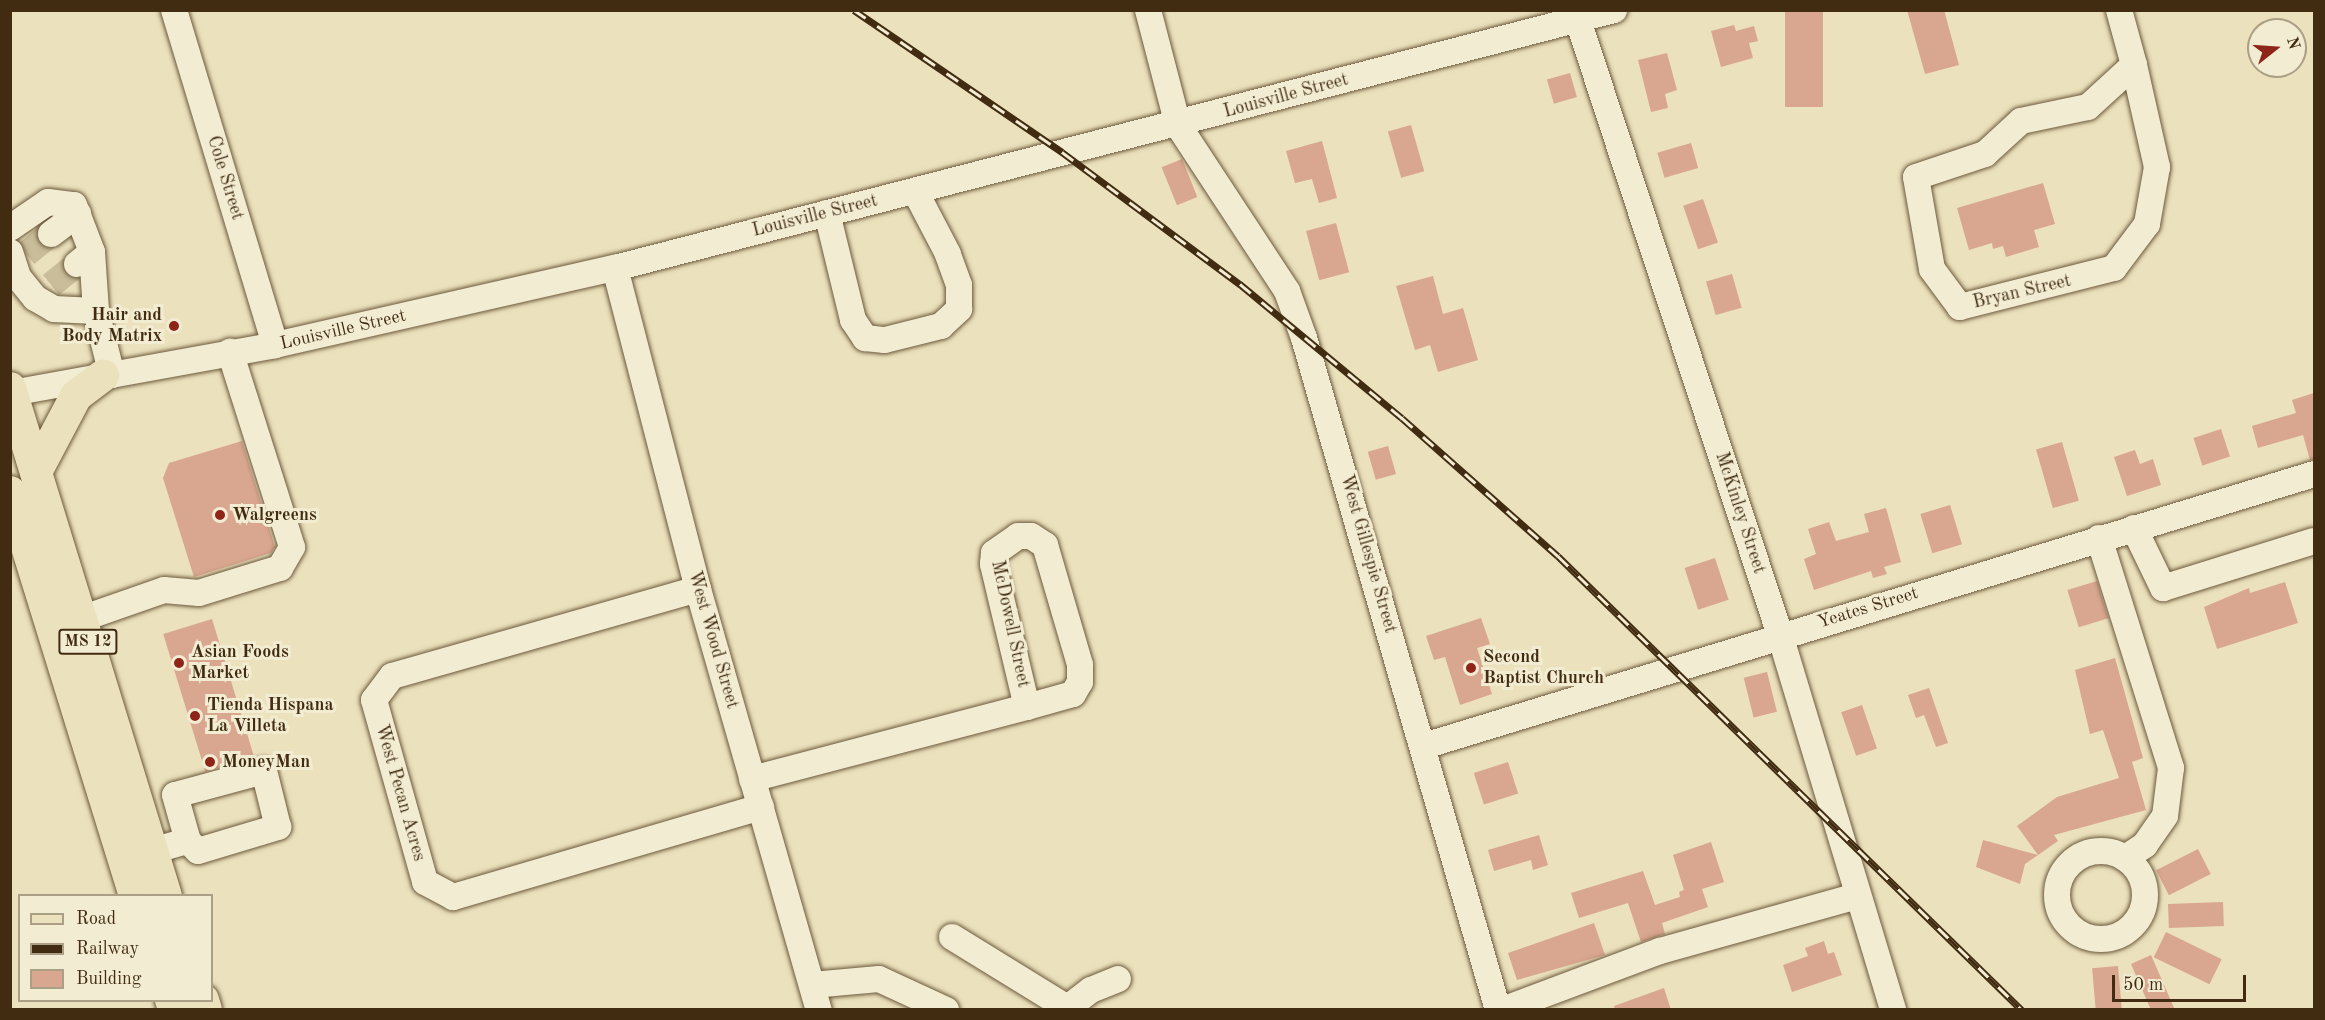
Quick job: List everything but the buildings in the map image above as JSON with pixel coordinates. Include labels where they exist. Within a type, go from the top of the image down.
[{"type":"main road","points":[[36,472],[70,403],[107,376]]},
{"type":"main road","name":"MS 12","points":[[11,391],[138,810],[135,894]]},
{"type":"main road","name":"MS 12","points":[[10,492],[102,791],[125,820],[138,857],[165,894]]},
{"type":"main road","points":[[138,857],[139,865],[154,894]]},
{"type":"street","name":"Cole Street","points":[[174,10],[275,345]]},
{"type":"street","name":"West Gillespie Street","points":[[1148,10],[1178,124],[1287,291],[1424,746],[1500,1010]]},
{"type":"street","name":"Louisville Street","points":[[11,391],[275,345],[615,268],[1614,10]]},
{"type":"street","name":"Bryan Street","points":[[2119,10],[2134,65],[2157,167],[2147,224],[2114,268],[2036,291],[1960,307],[1932,269],[1916,177],[1984,154],[2021,121],[2088,107],[2134,65]]},
{"type":"street","name":"McKinley Street","points":[[1578,20],[1780,634],[1893,1010]]},
{"type":"street","points":[[828,213],[853,320],[865,338],[885,340],[941,326],[959,309],[959,285],[948,254],[915,191]]},
{"type":"street","points":[[10,228],[48,202],[74,205],[78,214],[84,258],[96,310],[107,376]]},
{"type":"street","points":[[51,234],[78,214]]},
{"type":"street","points":[[17,256],[54,309],[96,310]]},
{"type":"street","name":"West Wood Street","points":[[615,268],[698,589],[819,1010]]},
{"type":"street","points":[[81,619],[164,590],[199,592],[280,568],[292,547],[230,352]]},
{"type":"street","name":"Yeates Street","points":[[1424,746],[1780,634],[2314,474]]},
{"type":"street","points":[[2134,528],[2163,588],[2314,541]]},
{"type":"street","name":"McDowell Street","points":[[753,779],[1027,707],[1073,694],[1080,682],[1080,665],[1045,545],[1031,536],[1018,536],[994,553],[993,564],[1027,707]]},
{"type":"street","points":[[2099,538],[2171,768],[2165,816],[2145,845],[2125,858]]},
{"type":"street","name":"West Pecan Acres","points":[[698,589],[392,676],[374,700],[425,882],[453,897],[761,807]]},
{"type":"street","points":[[138,810],[175,800],[180,791],[255,770],[264,771],[268,779],[278,826],[198,851],[188,841],[175,800]]},
{"type":"street","points":[[138,857],[188,841]]},
{"type":"street","points":[[1500,1010],[1660,951],[1857,896]]},
{"type":"street","points":[[952,937],[1066,1008],[1091,990],[1118,979]]},
{"type":"street","points":[[812,985],[879,979],[946,1010]]},
{"type":"tunnel","points":[[26,254],[51,234]]},
{"type":"tunnel","points":[[51,285],[77,264]]},
{"type":"railway","points":[[854,10],[1062,152],[1240,284],[1402,418],[1558,556],[2022,1010]]},
{"type":"place","name":"Hair and Body Matrix","points":[[174,326]]},
{"type":"place","name":"Walgreens","points":[[220,515]]},
{"type":"place","name":"Asian Foods Market","points":[[179,663]]},
{"type":"place","name":"Second Baptist Church","points":[[1471,668]]},
{"type":"place","name":"Tienda Hispana La Villeta","points":[[195,716]]},
{"type":"place","name":"MoneyMan","points":[[210,762]]}]
